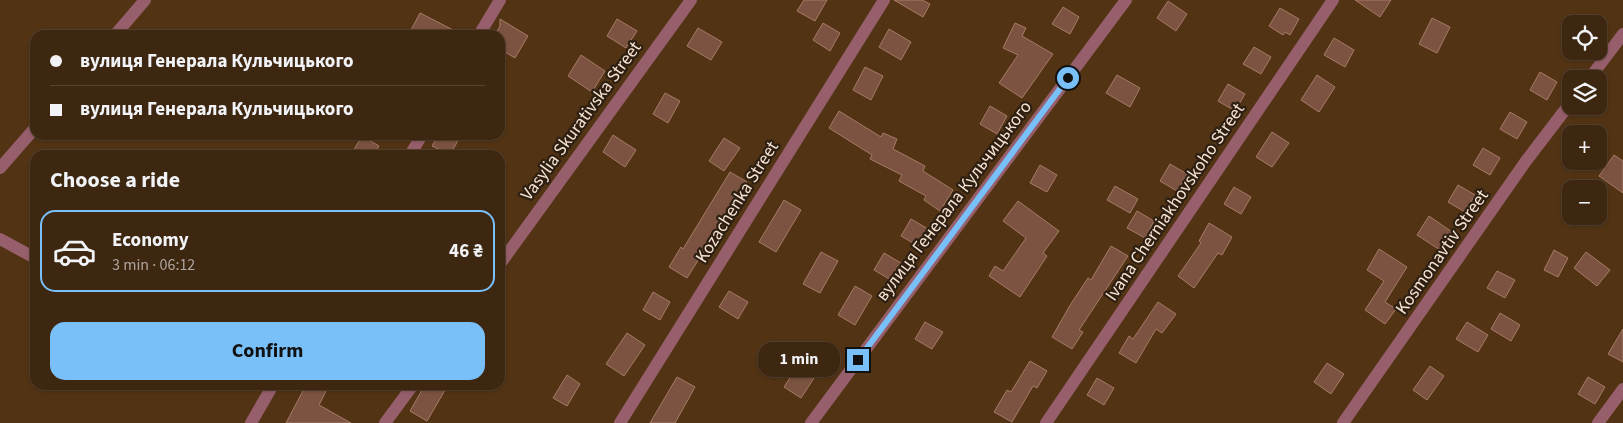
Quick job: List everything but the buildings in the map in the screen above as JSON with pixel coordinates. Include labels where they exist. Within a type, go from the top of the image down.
[{"type":"street","points":[[119,30],[145,0]]},
{"type":"street","points":[[483,30],[500,0]]},
{"type":"street","name":"Vasylia Skurativska Street","points":[[505,257],[691,0]]},
{"type":"street","name":"Kozachenka Street","points":[[620,423],[884,0]]},
{"type":"street","name":"вулиця Генерала Кульчицького","points":[[811,423],[1126,0]]},
{"type":"street","name":"Ivana Cherniakhovskoho Street","points":[[1046,423],[1333,0]]},
{"type":"street","points":[[1596,70],[1623,34]]},
{"type":"street","name":"Kosmonavtiv Street","points":[[1343,423],[1526,161],[1562,114]]},
{"type":"street","points":[[0,168],[30,134]]},
{"type":"street","points":[[0,239],[30,255]]},
{"type":"street","points":[[1598,423],[1623,389]]},
{"type":"street","points":[[251,423],[270,390]]},
{"type":"street","points":[[385,423],[410,390]]},
{"type":"route","points":[[858,360],[1068,78]]}]
